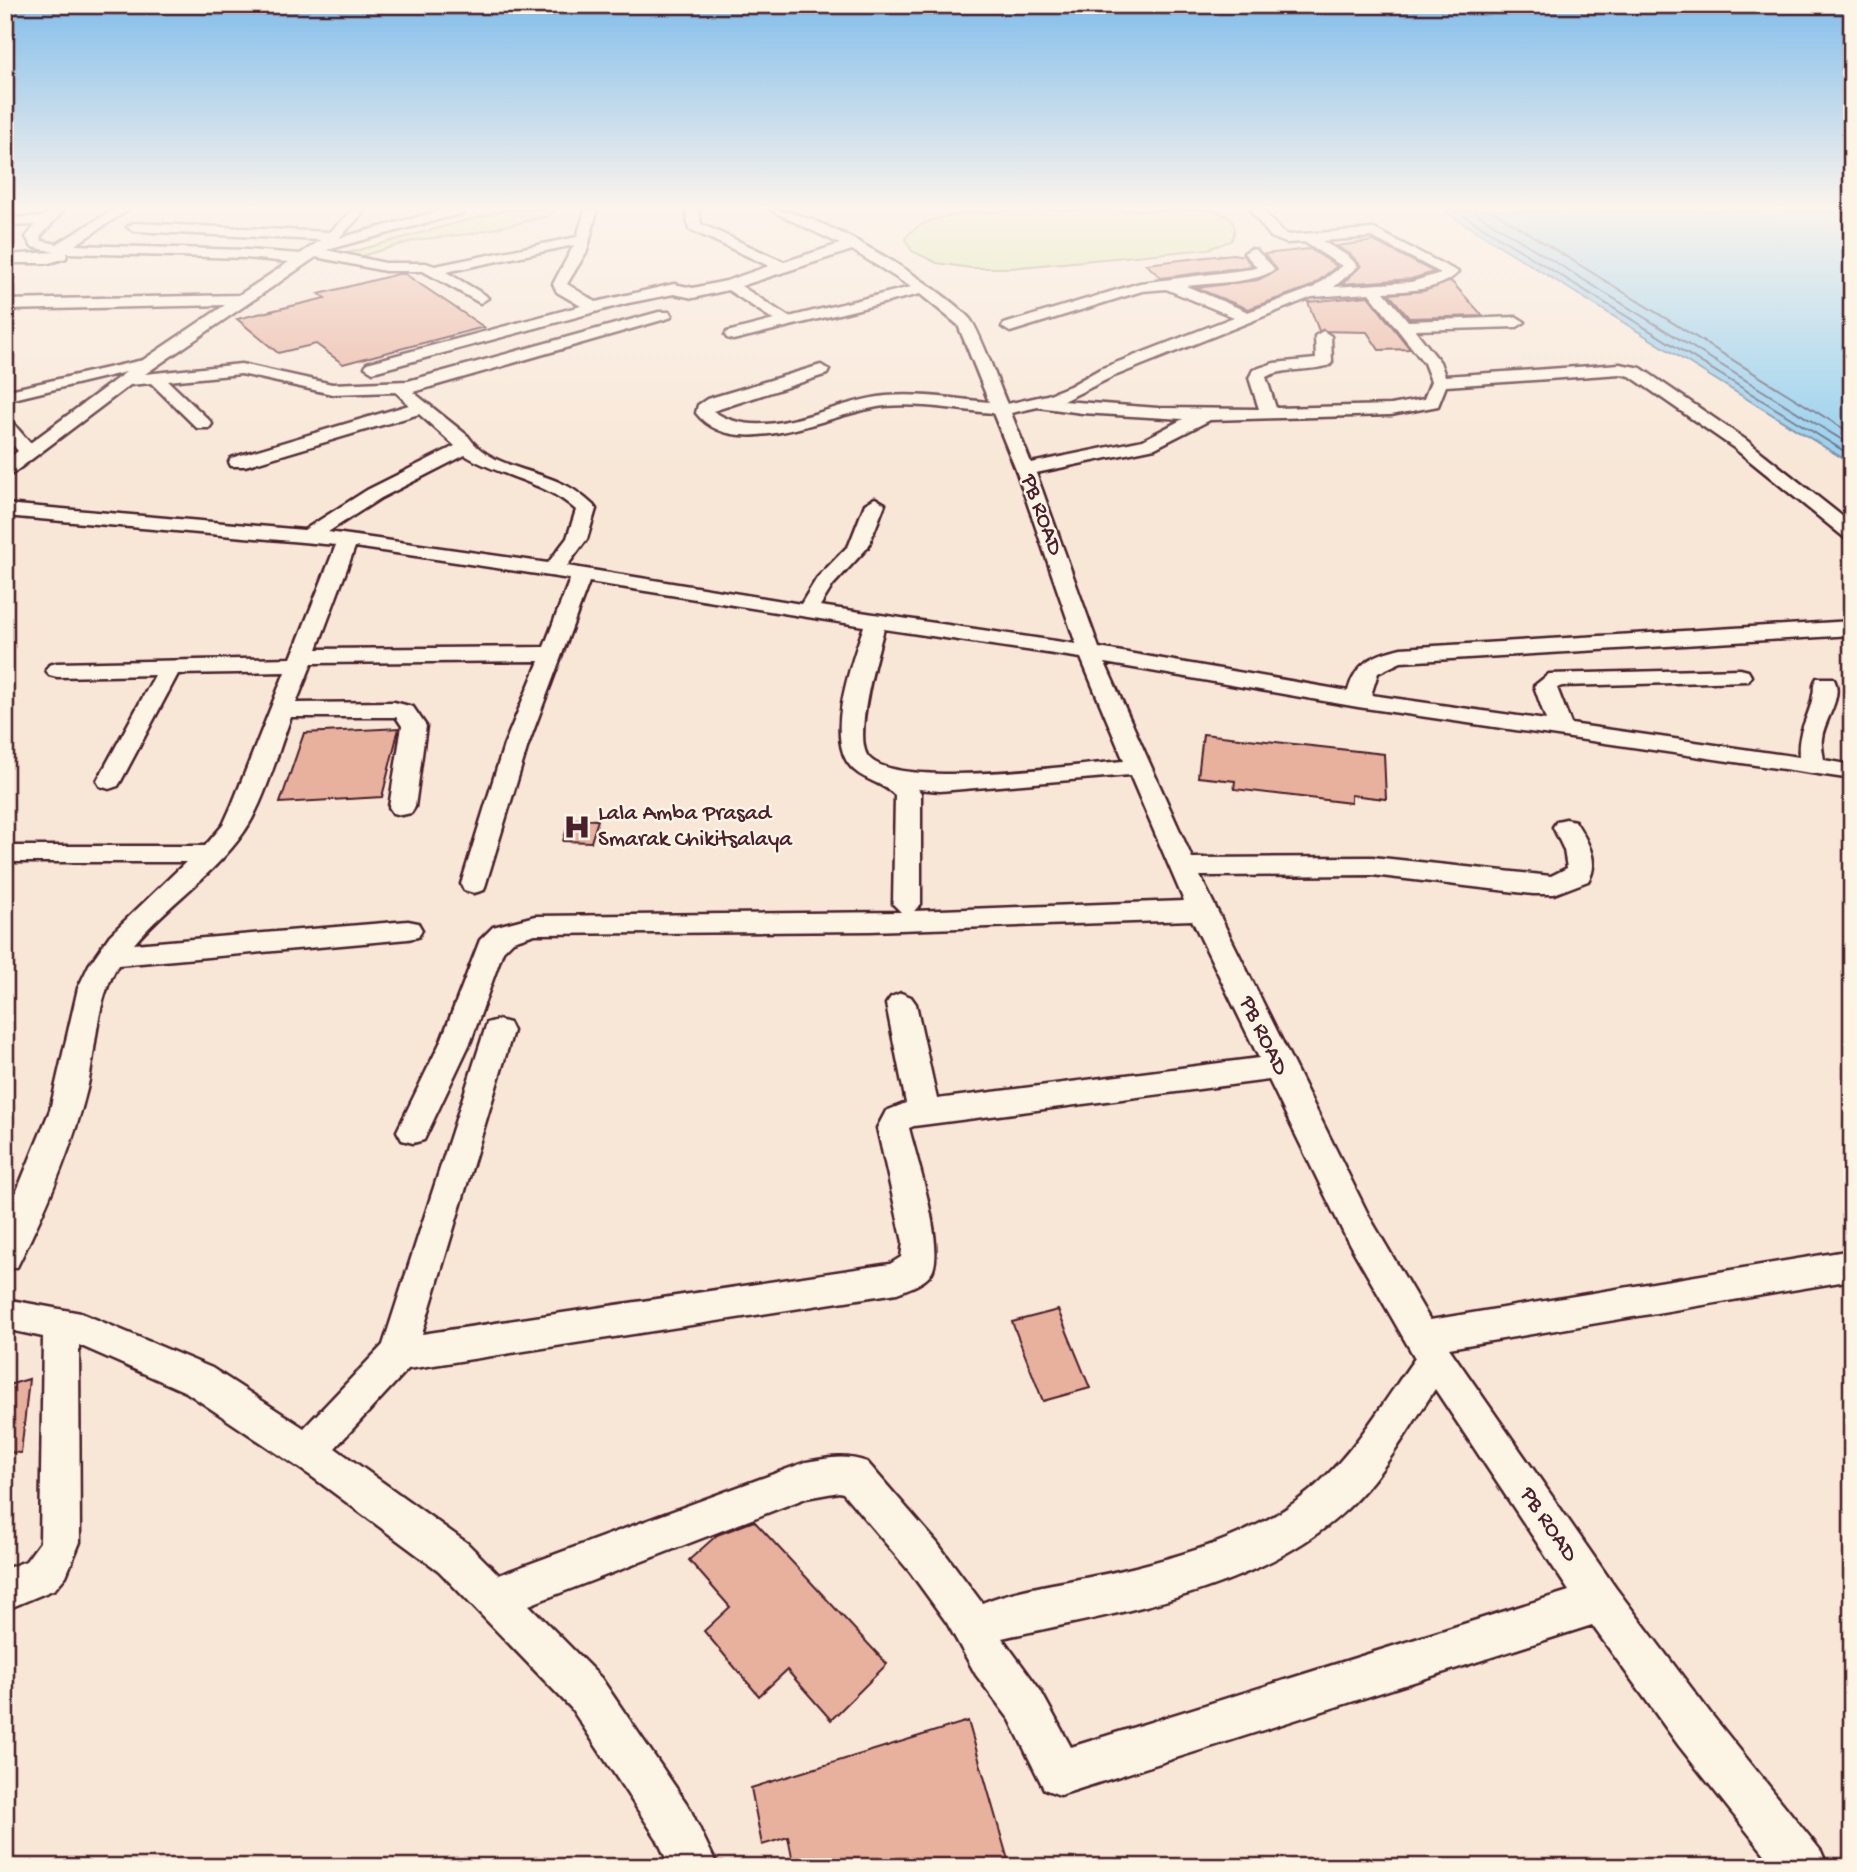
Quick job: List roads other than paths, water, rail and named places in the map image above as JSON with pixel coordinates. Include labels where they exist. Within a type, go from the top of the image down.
[{"type":"street","points":[[5,470],[124,382],[153,369],[244,297]]},
{"type":"street","points":[[577,297],[595,308]]},
{"type":"street","points":[[373,367],[639,297]]},
{"type":"street","points":[[749,297],[787,322]]},
{"type":"street","points":[[733,335],[888,297]]},
{"type":"street","name":"PB ROAD","points":[[933,297],[965,323],[1025,470],[1090,653],[1182,867],[1358,1228],[1428,1348],[1600,1602],[1695,1730],[1805,1867]]},
{"type":"street","points":[[1010,327],[1106,297]]},
{"type":"street","points":[[1200,297],[1247,317]]},
{"type":"street","points":[[821,370],[712,403],[704,410],[705,413],[727,428],[752,432],[873,402],[905,401],[1000,409],[1038,403],[1076,390],[1106,373],[1301,297]]},
{"type":"street","points":[[1038,403],[1090,409],[1269,414],[1416,407],[1432,402],[1439,380],[1432,362],[1381,297]]},
{"type":"street","points":[[5,305],[240,300]]},
{"type":"street","points":[[5,396],[153,369],[241,369],[332,389],[409,386],[664,315]]},
{"type":"street","points":[[1404,326],[1517,322]]},
{"type":"street","points":[[1269,414],[1257,378],[1259,374],[1270,369],[1324,362],[1323,336]]},
{"type":"street","points":[[153,369],[203,424]]},
{"type":"street","points":[[1439,380],[1620,369],[1635,372],[1740,444],[1852,534]]},
{"type":"street","points":[[409,386],[404,390],[405,394],[462,440],[465,448],[490,462],[548,482],[577,499],[586,509],[577,539],[554,570]]},
{"type":"street","points":[[238,462],[422,407]]},
{"type":"street","points":[[1025,470],[1149,444],[1207,414]]},
{"type":"street","points":[[5,425],[29,452]]},
{"type":"street","points":[[308,537],[374,494],[465,448]]},
{"type":"street","points":[[807,611],[824,582],[858,547],[875,504]]},
{"type":"street","points":[[5,510],[348,540],[1090,653],[1216,677],[1358,699],[1852,772]]},
{"type":"street","points":[[5,1256],[60,1131],[72,1085],[83,1011],[109,956],[140,921],[212,854],[234,828],[348,540]]},
{"type":"street","points":[[474,884],[516,745],[582,574]]},
{"type":"street","points":[[876,621],[857,679],[851,744],[856,757],[862,763],[891,778],[908,793],[907,904]]},
{"type":"street","points":[[1358,699],[1364,673],[1372,664],[1401,655],[1852,628]]},
{"type":"street","points":[[57,670],[553,654]]},
{"type":"street","points":[[108,781],[170,668]]},
{"type":"street","points":[[1561,729],[1545,686],[1557,679],[1740,676]]},
{"type":"street","points":[[1812,766],[1810,737],[1823,702],[1825,683]]},
{"type":"street","points":[[280,710],[394,709],[405,712],[414,726],[402,807]]},
{"type":"street","points":[[891,778],[940,783],[1139,767]]},
{"type":"street","points":[[1182,867],[1372,866],[1533,885],[1554,885],[1579,874],[1581,865],[1578,850],[1566,827]]},
{"type":"street","points":[[5,855],[212,854]]},
{"type":"street","points":[[413,1131],[456,1041],[490,947],[503,934],[519,928],[535,925],[870,922],[1201,910]]},
{"type":"street","points":[[109,956],[408,930]]},
{"type":"street","points":[[901,1004],[924,1113]]},
{"type":"street","points":[[307,1451],[398,1354],[498,1031]]},
{"type":"street","points":[[398,1354],[897,1278],[918,1265],[920,1242],[893,1128],[897,1120],[909,1114],[1278,1067]]},
{"type":"street","points":[[991,1620],[1183,1575],[1245,1551],[1295,1526],[1333,1496],[1362,1462],[1428,1348],[1852,1265]]},
{"type":"street","points":[[5,1314],[81,1329],[198,1380],[307,1451],[453,1557],[586,1693],[673,1822],[695,1867]]},
{"type":"street","points":[[5,1590],[33,1580],[48,1571],[55,1560],[60,1542],[61,1325]]},
{"type":"street","points":[[493,1598],[806,1480],[839,1474],[853,1475],[924,1558],[962,1608],[991,1660],[1025,1705],[1060,1773],[1600,1602]]},
{"type":"water","points":[[1583,297],[1852,297],[1852,464]]},
{"type":"place","name":"Lala Amba Prasad Smarak Chikitsalaya","points":[[577,827]]}]
